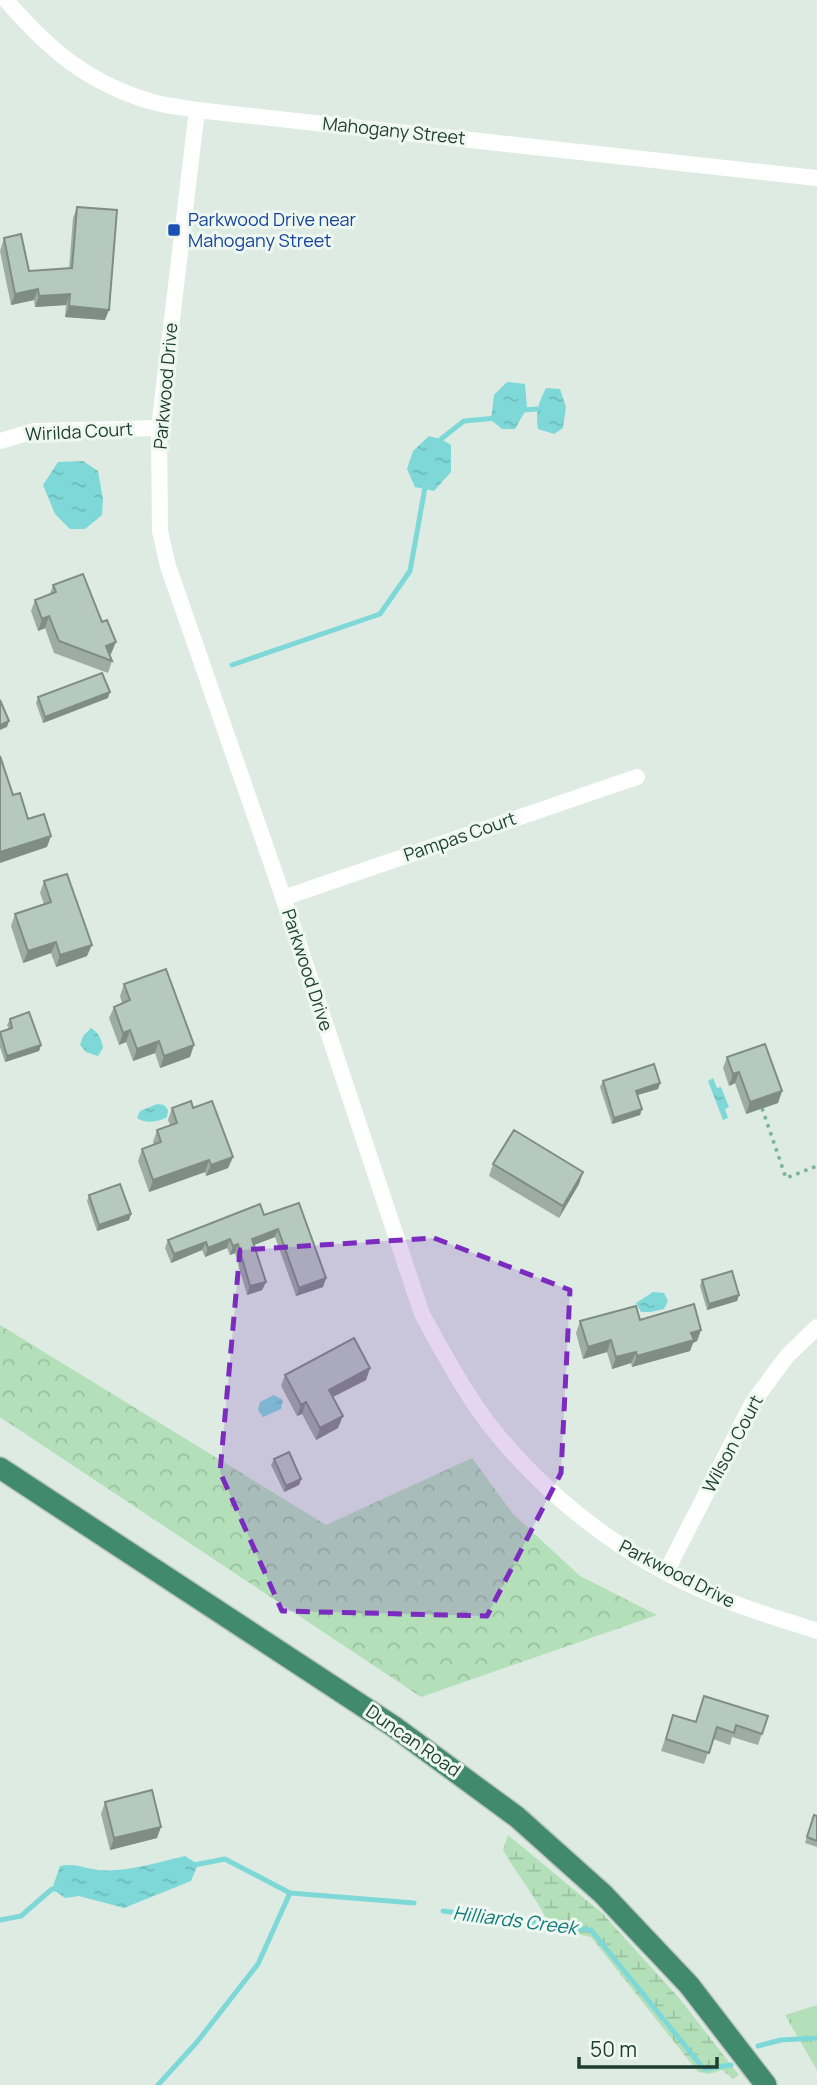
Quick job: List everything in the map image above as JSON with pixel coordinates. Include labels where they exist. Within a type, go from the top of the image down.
[{"type":"highway","name":"Duncan Road","points":[[0,1468],[393,1726],[517,1817],[603,1894],[689,1985],[766,2085]]},
{"type":"street","name":"Mahogany Street","points":[[6,0],[34,32],[68,63],[105,85],[151,102],[197,110],[817,178]]},
{"type":"street","name":"Parkwood Drive","points":[[197,110],[159,428],[160,531],[167,566],[283,898],[422,1314],[455,1374],[494,1431],[559,1500],[613,1541],[666,1572],[735,1604],[817,1631]]},
{"type":"street","name":"Wirilda Court","points":[[0,441],[34,431],[159,428]]},
{"type":"street","name":"Pampas Court","points":[[283,898],[637,777]]},
{"type":"street","name":"Wilson Court","points":[[666,1572],[753,1402],[788,1356],[817,1327]]},
{"type":"path","points":[[762,1108],[786,1178],[817,1166]]},
{"type":"highlighted area","points":[[434,1238],[570,1290],[561,1473],[487,1616],[282,1611],[220,1472],[240,1250]]},
{"type":"green space","points":[[0,1325],[326,1525],[472,1458],[513,1514],[580,1576],[657,1615],[421,1697],[0,1417]]},
{"type":"green space","points":[[508,1835],[602,1913],[679,1998],[739,2075],[733,2079],[722,2070],[709,2074],[698,2072],[591,1937],[551,1928],[503,1850]]},
{"type":"green space","points":[[817,2005],[817,2070],[785,2015]]},
{"type":"water","points":[[507,382],[525,384],[527,408],[515,429],[502,429],[491,420],[494,395]]},
{"type":"water","points":[[546,388],[560,389],[566,407],[563,428],[554,434],[538,429],[538,407]]},
{"type":"water","points":[[429,436],[451,445],[451,472],[434,491],[415,487],[407,469],[413,451]]},
{"type":"water","points":[[83,461],[98,471],[103,499],[102,515],[85,529],[70,529],[55,514],[43,485],[58,462]]},
{"type":"water","points":[[91,1028],[98,1034],[103,1048],[98,1056],[86,1052],[80,1045],[83,1036]]},
{"type":"water","points":[[713,1078],[717,1088],[721,1087],[729,1107],[725,1109],[728,1118],[723,1120],[708,1081]]},
{"type":"water","points":[[157,1104],[164,1105],[168,1110],[167,1117],[152,1122],[137,1118],[140,1111]]},
{"type":"water","points":[[653,1292],[664,1293],[668,1301],[664,1309],[641,1312],[636,1303]]},
{"type":"water","points":[[274,1395],[283,1400],[281,1409],[263,1417],[258,1410],[260,1402]]},
{"type":"water","points":[[185,1856],[198,1864],[191,1881],[124,1908],[79,1896],[65,1898],[52,1889],[60,1866],[71,1865],[108,1871]]},
{"type":"building","points":[[77,207],[117,210],[109,310],[69,306],[70,294],[39,296],[38,289],[15,294],[4,238],[21,234],[29,271],[72,268]]},
{"type":"building","points":[[83,574],[102,622],[107,620],[116,642],[106,646],[112,661],[59,641],[49,616],[42,619],[35,600],[56,592],[53,585]]},
{"type":"building","points":[[102,673],[110,692],[45,717],[38,697]]},
{"type":"building","points":[[0,700],[9,721],[0,725]]},
{"type":"building","points":[[0,756],[13,795],[20,793],[28,819],[44,814],[51,836],[0,852]]},
{"type":"building","points":[[67,874],[92,945],[60,955],[56,942],[28,951],[15,914],[51,902],[44,881]]},
{"type":"building","points":[[166,969],[194,1045],[164,1056],[159,1041],[137,1049],[130,1030],[123,1033],[114,1007],[130,1000],[124,984]]},
{"type":"building","points":[[29,1012],[41,1045],[7,1056],[0,1032],[12,1028],[10,1019]]},
{"type":"building","points":[[765,1044],[782,1091],[750,1102],[739,1072],[733,1074],[727,1057]]},
{"type":"building","points":[[654,1064],[660,1083],[636,1091],[642,1109],[614,1118],[603,1081]]},
{"type":"building","points":[[191,1101],[193,1108],[212,1101],[233,1157],[211,1165],[209,1160],[153,1180],[142,1149],[161,1142],[157,1130],[177,1123],[172,1108]]},
{"type":"building","points":[[514,1130],[583,1172],[563,1206],[493,1164]]},
{"type":"building","points":[[120,1184],[131,1214],[99,1225],[89,1195]]},
{"type":"building","points":[[299,1203],[326,1278],[299,1288],[278,1229],[252,1239],[266,1282],[250,1286],[238,1244],[233,1246],[230,1239],[208,1248],[206,1242],[174,1254],[168,1240],[260,1204],[264,1215]]},
{"type":"building","points":[[732,1271],[739,1295],[709,1304],[702,1280]]},
{"type":"building","points":[[694,1304],[701,1330],[691,1333],[694,1340],[637,1356],[636,1352],[616,1357],[611,1340],[588,1347],[580,1321],[636,1306],[640,1320]]},
{"type":"building","points":[[354,1338],[370,1368],[329,1390],[343,1416],[320,1428],[306,1402],[301,1405],[285,1375]]},
{"type":"building","points":[[289,1452],[301,1479],[286,1486],[274,1459]]},
{"type":"building","points":[[704,1696],[768,1716],[762,1734],[736,1725],[734,1733],[717,1727],[709,1753],[666,1739],[673,1715],[696,1722]]},
{"type":"building","points":[[152,1790],[161,1827],[114,1838],[105,1802]]},
{"type":"building","points":[[814,1815],[817,1816],[817,1841],[807,1837]]},
{"type":"waterway","points":[[523,410],[537,409]]},
{"type":"waterway","points":[[440,443],[441,439],[464,421],[497,418]]},
{"type":"waterway","points":[[232,665],[380,614],[410,571],[426,482]]},
{"type":"waterway","name":"Hilliards Creek","points":[[194,1865],[225,1859],[290,1893],[414,1903]]},
{"type":"waterway","name":"Hilliards Creek","points":[[0,1920],[21,1916],[52,1889],[56,1889]]},
{"type":"waterway","name":"Hilliards Creek","points":[[158,2085],[197,2042],[258,1964],[290,1893]]},
{"type":"waterway","name":"Hilliards Creek","points":[[443,1911],[591,1930],[704,2069],[731,2065]]},
{"type":"waterway","name":"Hilliards Creek","points":[[758,2046],[781,2040],[817,2038]]},
{"type":"place","name":"Parkwood Drive near Mahogany Street","points":[[174,230]]}]
